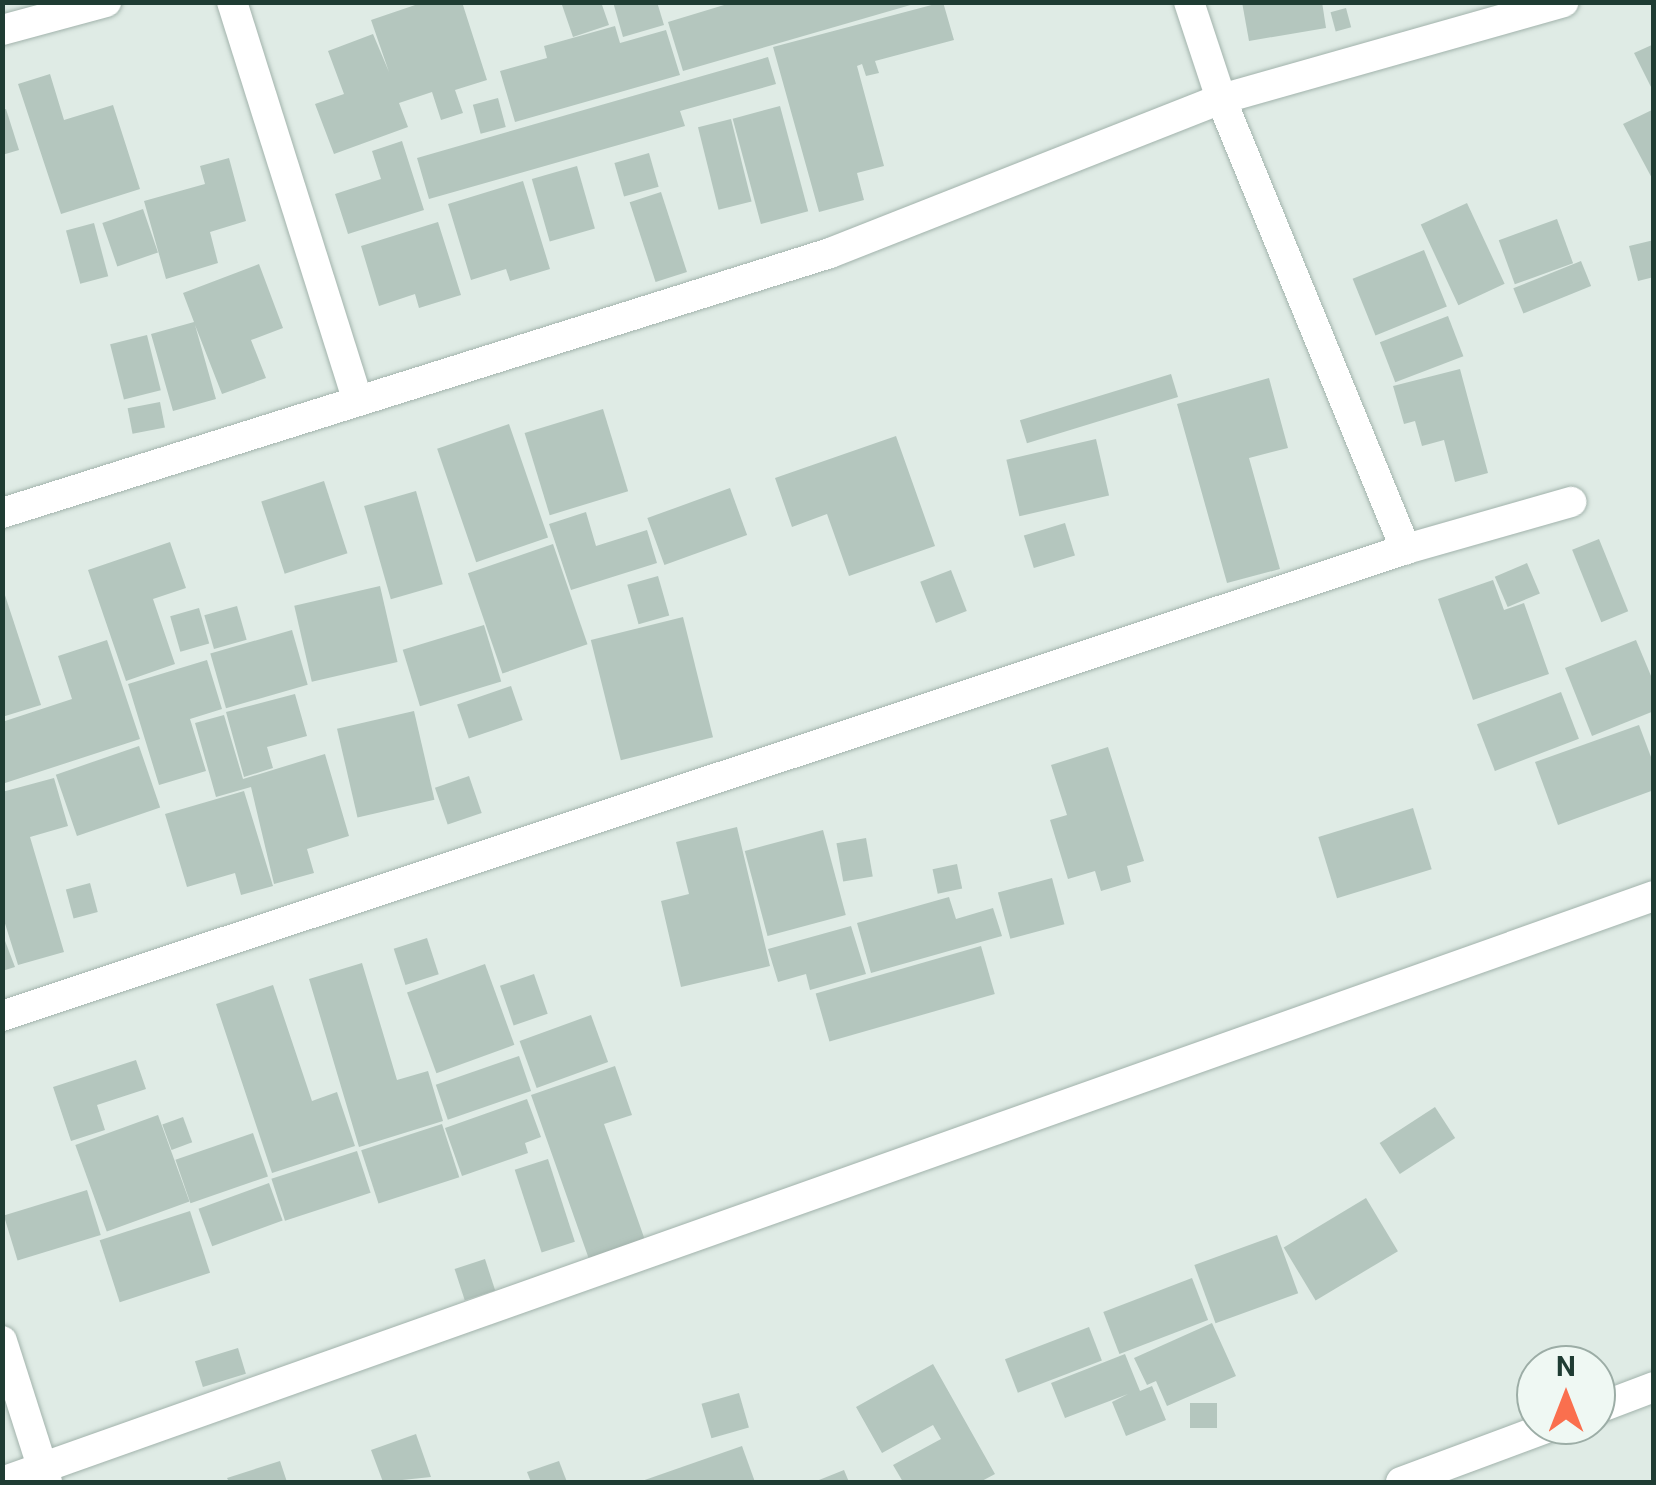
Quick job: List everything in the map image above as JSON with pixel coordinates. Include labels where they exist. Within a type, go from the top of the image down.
[{"type":"street","points":[[2,30],[106,2]]},
{"type":"street","points":[[232,2],[358,401]]},
{"type":"street","points":[[1189,2],[1221,99],[1406,549]]},
{"type":"street","points":[[2,513],[830,254],[1221,99],[1564,2]]},
{"type":"street","points":[[2,1016],[1406,549],[1571,502]]},
{"type":"street","points":[[2,1482],[45,1476],[1654,896]]},
{"type":"street","points":[[2,1341],[45,1476]]},
{"type":"street","points":[[1616,1401],[1654,1387]]},
{"type":"street","points":[[1401,1482],[1516,1439]]},
{"type":"building","points":[[424,2],[462,2],[487,80],[455,90],[463,113],[441,120],[432,92],[399,103],[408,127],[334,154],[315,104],[344,94],[328,51],[373,34],[389,72],[371,20]]},
{"type":"building","points":[[561,2],[601,2],[609,25],[573,37]]},
{"type":"building","points":[[613,2],[657,2],[664,25],[623,37]]},
{"type":"building","points":[[734,2],[914,4],[683,71],[668,22]]},
{"type":"building","points":[[943,2],[954,40],[875,61],[879,73],[866,76],[862,64],[857,66],[884,166],[857,173],[864,200],[819,212],[773,47]]},
{"type":"building","points":[[1242,2],[1322,2],[1326,28],[1249,41]]},
{"type":"building","points":[[1346,8],[1351,27],[1336,31],[1331,12]]},
{"type":"building","points":[[615,26],[620,43],[666,30],[680,75],[515,122],[500,71],[547,58],[544,46]]},
{"type":"building","points":[[1654,44],[1654,93],[1634,53]]},
{"type":"building","points":[[768,57],[776,84],[680,111],[685,126],[429,199],[417,158]]},
{"type":"building","points":[[50,74],[64,120],[113,105],[140,189],[61,214],[18,84]]},
{"type":"building","points":[[498,98],[506,127],[481,134],[473,105]]},
{"type":"building","points":[[780,106],[808,211],[761,224],[733,119]]},
{"type":"building","points":[[6,109],[19,150],[2,155],[2,110]]},
{"type":"building","points":[[1654,109],[1654,182],[1623,124]]},
{"type":"building","points":[[731,119],[752,201],[719,210],[698,127]]},
{"type":"building","points":[[402,141],[424,210],[348,234],[335,194],[381,179],[372,151]]},
{"type":"building","points":[[649,153],[659,187],[624,197],[614,163]]},
{"type":"building","points":[[229,158],[246,221],[210,232],[218,263],[166,279],[144,201],[205,184],[200,166]]},
{"type":"building","points":[[577,166],[595,228],[550,241],[532,179]]},
{"type":"building","points":[[523,181],[550,269],[510,281],[506,269],[471,280],[448,204]]},
{"type":"building","points":[[661,192],[687,272],[656,282],[630,202]]},
{"type":"building","points":[[1467,203],[1505,284],[1458,305],[1421,225]]},
{"type":"building","points":[[143,209],[158,252],[117,266],[102,223]]},
{"type":"building","points":[[1557,219],[1573,263],[1515,284],[1499,240]]},
{"type":"building","points":[[438,222],[461,295],[419,308],[415,294],[379,306],[361,246]]},
{"type":"building","points":[[94,223],[108,276],[80,284],[66,231]]},
{"type":"building","points":[[1654,240],[1654,277],[1638,281],[1629,246]]},
{"type":"building","points":[[1424,250],[1447,307],[1375,335],[1353,279]]},
{"type":"building","points":[[1581,261],[1591,286],[1523,313],[1513,288]]},
{"type":"building","points":[[259,264],[283,328],[251,340],[266,378],[222,394],[195,325],[216,399],[173,411],[151,334],[194,322],[183,293]]},
{"type":"building","points":[[1448,316],[1463,356],[1395,382],[1380,342]]},
{"type":"building","points":[[147,335],[161,390],[124,399],[110,344]]},
{"type":"building","points":[[1460,369],[1488,473],[1455,482],[1444,440],[1422,446],[1415,421],[1404,424],[1393,386]]},
{"type":"building","points":[[1171,374],[1178,397],[1027,443],[1020,420]]},
{"type":"building","points":[[1269,378],[1288,448],[1249,458],[1280,569],[1227,583],[1177,404]]},
{"type":"building","points":[[160,402],[165,428],[133,434],[128,408]]},
{"type":"building","points":[[603,409],[628,491],[550,515],[525,433]]},
{"type":"building","points":[[509,424],[548,537],[476,562],[437,449]]},
{"type":"building","points":[[896,436],[935,546],[849,576],[827,514],[792,527],[775,478]]},
{"type":"building","points":[[1096,439],[1109,496],[1019,516],[1006,460]]},
{"type":"building","points":[[324,481],[347,553],[285,574],[261,501]]},
{"type":"building","points":[[730,488],[747,535],[664,565],[647,518]]},
{"type":"building","points":[[416,491],[443,584],[391,599],[364,506]]},
{"type":"building","points":[[586,512],[596,546],[647,530],[657,563],[571,590],[549,524]]},
{"type":"building","points":[[1065,523],[1075,556],[1034,568],[1024,536]]},
{"type":"building","points":[[1599,539],[1628,611],[1601,622],[1572,550]]},
{"type":"building","points":[[170,542],[186,588],[153,599],[175,664],[126,681],[88,570]]},
{"type":"building","points":[[553,544],[588,644],[502,674],[468,573]]},
{"type":"building","points":[[1527,563],[1540,593],[1508,607],[1495,577]]},
{"type":"building","points":[[951,570],[967,611],[936,623],[920,582]]},
{"type":"building","points":[[658,576],[669,615],[639,624],[627,585]]},
{"type":"building","points":[[1493,580],[1504,610],[1524,603],[1549,674],[1473,700],[1438,599]]},
{"type":"building","points":[[2,586],[41,705],[2,717]]},
{"type":"building","points":[[380,586],[398,662],[312,682],[294,606]]},
{"type":"building","points":[[237,606],[247,640],[214,649],[204,615]]},
{"type":"building","points":[[199,608],[209,644],[180,652],[170,616]]},
{"type":"building","points":[[683,617],[713,737],[621,760],[591,640]]},
{"type":"building","points":[[484,625],[501,681],[420,706],[403,650]]},
{"type":"building","points":[[292,630],[308,685],[226,708],[210,653]]},
{"type":"building","points":[[107,640],[140,739],[2,784],[2,722],[72,699],[58,656]]},
{"type":"building","points":[[1636,640],[1654,683],[1654,711],[1592,736],[1565,668]]},
{"type":"building","points":[[207,660],[222,709],[190,719],[206,771],[159,785],[128,684]]},
{"type":"building","points":[[511,686],[523,720],[469,739],[457,705]]},
{"type":"building","points":[[1561,692],[1579,739],[1495,771],[1477,724]]},
{"type":"building","points":[[295,694],[307,736],[267,747],[273,768],[244,777],[226,712]]},
{"type":"building","points":[[414,711],[434,800],[357,817],[337,729]]},
{"type":"building","points":[[224,715],[243,779],[325,754],[349,836],[307,849],[314,873],[274,884],[251,787],[216,797],[195,723]]},
{"type":"building","points":[[1639,725],[1654,765],[1654,790],[1558,825],[1535,762]]},
{"type":"building","points":[[139,746],[160,807],[77,836],[56,775]]},
{"type":"building","points":[[1108,747],[1144,861],[1127,866],[1131,882],[1101,891],[1095,871],[1068,879],[1050,820],[1067,815],[1051,765]]},
{"type":"building","points":[[469,776],[482,813],[448,825],[435,788]]},
{"type":"building","points":[[54,778],[68,826],[30,837],[64,952],[18,965],[2,914],[2,792]]},
{"type":"building","points":[[244,791],[273,886],[241,895],[235,873],[187,887],[165,814]]},
{"type":"building","points":[[1413,808],[1432,869],[1337,898],[1318,837]]},
{"type":"building","points":[[737,827],[770,966],[681,987],[661,901],[689,894],[676,842]]},
{"type":"building","points":[[823,830],[846,915],[768,936],[745,851]]},
{"type":"building","points":[[866,838],[873,876],[843,882],[836,843]]},
{"type":"building","points":[[957,864],[962,888],[938,894],[933,869]]},
{"type":"building","points":[[1052,878],[1064,924],[1010,939],[998,892]]},
{"type":"building","points":[[90,883],[98,912],[74,918],[66,889]]},
{"type":"building","points":[[949,897],[956,919],[993,908],[1002,936],[871,973],[857,923]]},
{"type":"building","points":[[851,926],[866,974],[810,990],[806,974],[778,982],[768,949]]},
{"type":"building","points":[[2,933],[15,967],[2,971]]},
{"type":"building","points":[[427,938],[439,974],[405,985],[394,949]]},
{"type":"building","points":[[981,946],[995,994],[829,1041],[816,993]]},
{"type":"building","points":[[362,963],[397,1080],[428,1071],[443,1121],[359,1147],[309,979]]},
{"type":"building","points":[[485,964],[514,1045],[436,1073],[407,992]]},
{"type":"building","points":[[534,974],[548,1014],[514,1025],[500,986]]},
{"type":"building","points":[[273,985],[312,1101],[337,1092],[355,1146],[272,1173],[216,1004]]},
{"type":"building","points":[[591,1015],[608,1062],[537,1088],[520,1041]]},
{"type":"building","points":[[519,1056],[531,1091],[448,1120],[436,1085]]},
{"type":"building","points":[[136,1060],[146,1089],[97,1105],[105,1130],[71,1141],[53,1087]]},
{"type":"building","points":[[615,1066],[632,1115],[604,1124],[646,1243],[590,1262],[531,1095]]},
{"type":"building","points":[[527,1099],[541,1137],[525,1143],[528,1153],[462,1176],[445,1128]]},
{"type":"building","points":[[1435,1107],[1455,1138],[1400,1174],[1380,1143]]},
{"type":"building","points":[[158,1115],[189,1201],[107,1232],[75,1145]]},
{"type":"building","points":[[183,1117],[192,1142],[172,1150],[162,1125]]},
{"type":"building","points":[[442,1124],[459,1177],[378,1204],[361,1150]]},
{"type":"building","points":[[253,1133],[268,1176],[190,1203],[175,1160]]},
{"type":"building","points":[[357,1151],[371,1193],[285,1221],[271,1179]]},
{"type":"building","points":[[548,1159],[575,1242],[542,1253],[515,1170]]},
{"type":"building","points":[[269,1183],[283,1221],[212,1246],[199,1209]]},
{"type":"building","points":[[87,1190],[101,1235],[18,1260],[4,1215]]},
{"type":"building","points":[[1366,1198],[1398,1251],[1316,1301],[1284,1247]]},
{"type":"building","points":[[190,1211],[210,1273],[120,1302],[100,1240]]},
{"type":"building","points":[[1277,1235],[1298,1293],[1216,1323],[1194,1265]]},
{"type":"building","points":[[485,1259],[495,1290],[465,1300],[455,1269]]},
{"type":"building","points":[[1192,1278],[1208,1320],[1119,1354],[1103,1312]]},
{"type":"building","points":[[1212,1323],[1236,1376],[1167,1406],[1156,1381],[1147,1385],[1134,1358]]},
{"type":"building","points":[[1089,1327],[1102,1361],[1018,1393],[1005,1359]]},
{"type":"building","points":[[238,1348],[246,1374],[203,1387],[195,1361]]},
{"type":"building","points":[[1125,1354],[1140,1391],[1152,1386],[1166,1420],[1126,1436],[1112,1402],[1128,1394],[1065,1418],[1051,1383]]},
{"type":"building","points":[[933,1364],[995,1474],[980,1482],[903,1482],[893,1465],[941,1439],[933,1425],[882,1453],[856,1407]]},
{"type":"building","points":[[739,1393],[749,1428],[711,1438],[702,1404]]},
{"type":"building","points":[[1190,1403],[1217,1403],[1217,1428],[1190,1428]]},
{"type":"building","points":[[416,1434],[431,1477],[383,1482],[371,1450]]},
{"type":"building","points":[[742,1446],[755,1482],[639,1482]]},
{"type":"building","points":[[280,1461],[287,1482],[229,1482],[227,1478]]},
{"type":"building","points":[[559,1461],[567,1482],[531,1482],[527,1472]]},
{"type":"building","points":[[844,1470],[849,1482],[814,1482]]}]
